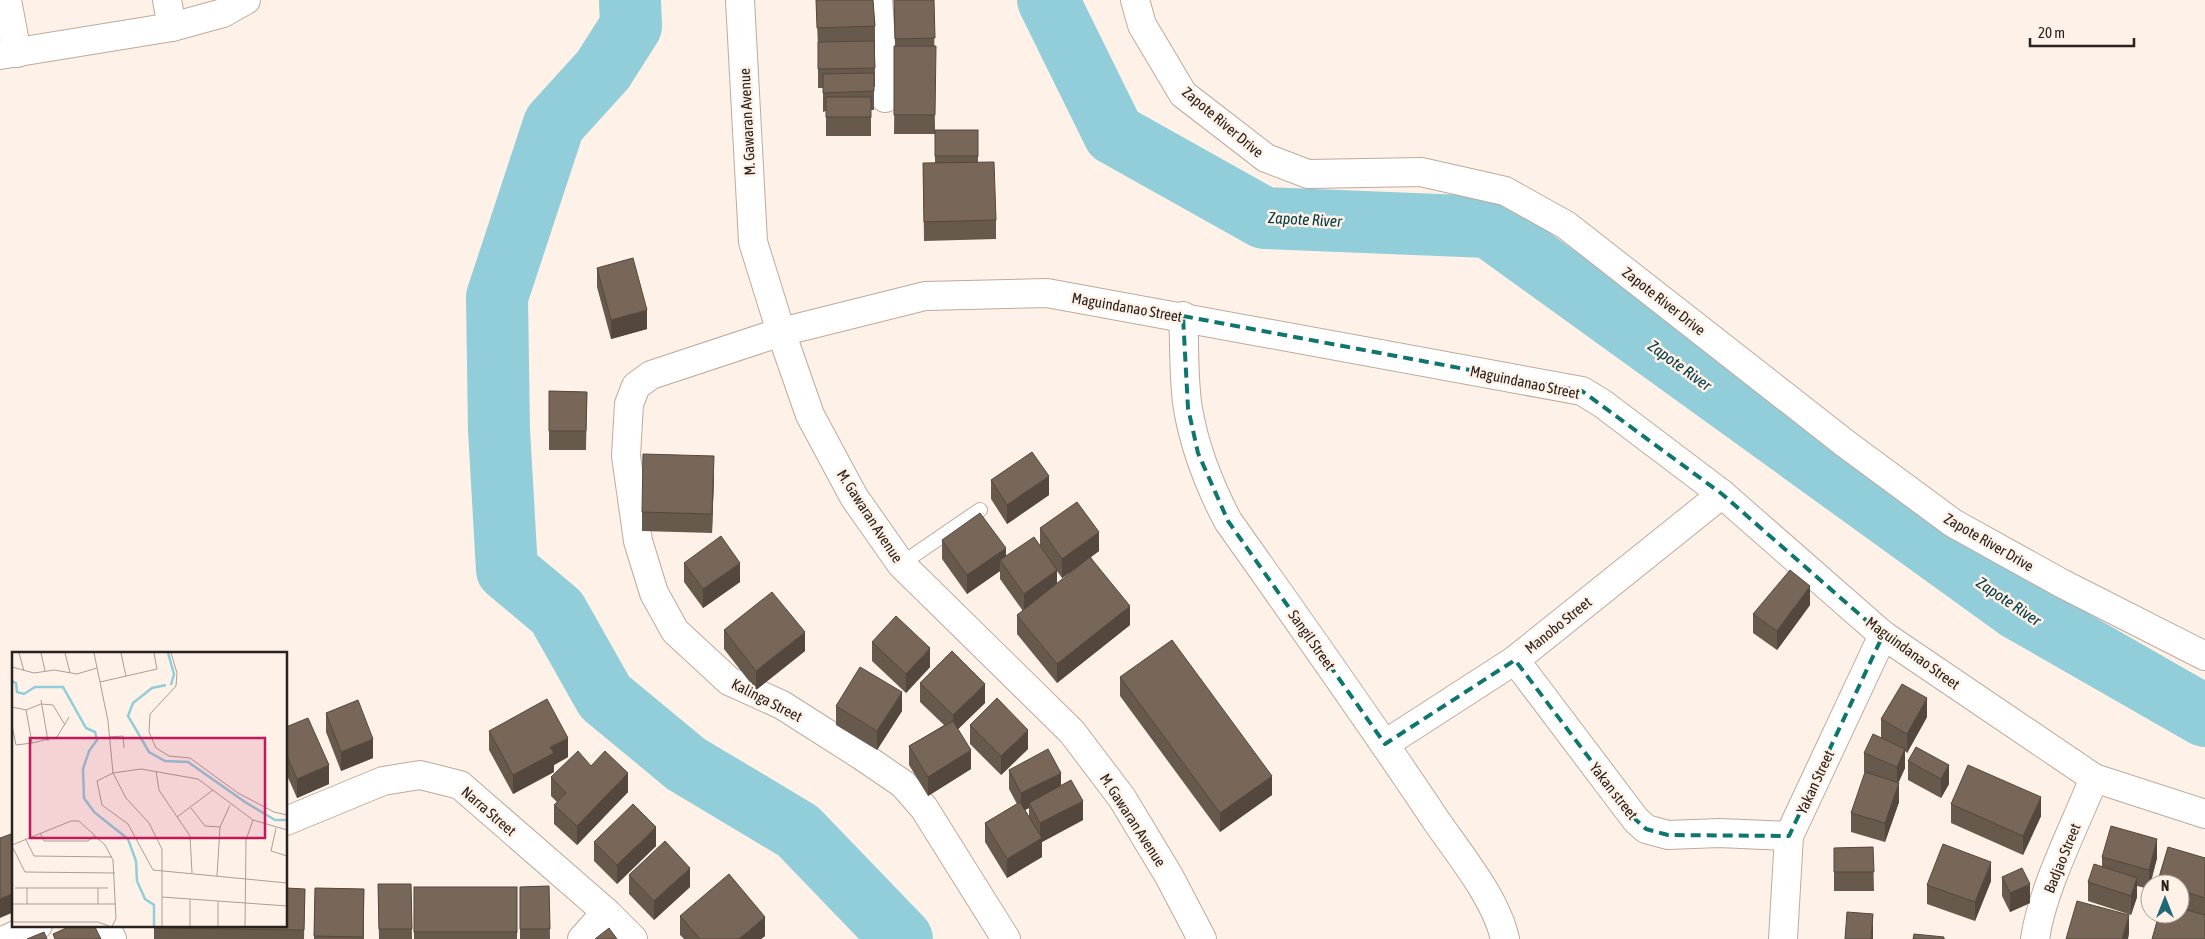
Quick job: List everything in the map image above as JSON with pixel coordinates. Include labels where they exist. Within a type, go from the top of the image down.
[{"type":"street","points":[[7,0],[8,54],[172,28],[224,13],[246,0]]},
{"type":"street","points":[[167,0],[172,28]]},
{"type":"street","name":"M. Gawaran Avenue","points":[[740,0],[753,242],[781,332],[810,415],[854,497],[901,564],[1072,732],[1122,798],[1169,876],[1202,939]]},
{"type":"street","points":[[878,0],[885,98]]},
{"type":"street","name":"Zapote River Drive","points":[[1135,0],[1142,25],[1184,94],[1266,158],[1308,174],[1421,172],[1505,191],[1566,225],[1846,444],[1953,523],[2063,584],[2205,656]]},
{"type":"street","name":"Maguindanao Street","points":[[781,332],[925,296],[1048,293],[1183,316],[1582,391],[1603,404],[1722,494],[1883,635],[2094,778],[2205,814]]},
{"type":"street","name":"Sangil Street","points":[[1183,316],[1188,408],[1198,453],[1211,490],[1228,521],[1385,744],[1482,889],[1502,925],[1505,939]]},
{"type":"street","name":"Kalinga Street","points":[[781,332],[650,375],[636,386],[629,404],[626,456],[638,541],[654,592],[675,631],[729,681],[782,705],[902,784],[924,808],[1006,939]]},
{"type":"street","name":"Manobo Street","points":[[1385,744],[1515,660],[1722,494]]},
{"type":"street","name":"Yakan Street","points":[[1783,939],[1790,836],[1883,635]]},
{"type":"street","name":"Yakan street","points":[[1515,660],[1636,820],[1646,829],[1668,835],[1719,833],[1790,836]]},
{"type":"street","name":"Narra Street","points":[[288,820],[384,781],[420,775],[460,785],[606,912],[633,939]]},
{"type":"street","name":"Badjao Street","points":[[2035,939],[2038,920],[2050,884],[2094,778]]},
{"type":"street","points":[[582,939],[606,912]]},
{"type":"street","points":[[7,939],[36,926]]},
{"type":"street","points":[[106,926],[112,939]]},
{"type":"lane","points":[[901,564],[980,510]]},
{"type":"highlighted area","points":[[1183,316],[1582,391],[1722,494],[1883,635],[1789,836],[1668,835],[1646,829],[1636,820],[1515,660],[1385,744],[1228,521],[1198,453],[1188,408]]},
{"type":"building","points":[[816,0],[873,0],[875,26],[817,28]]},
{"type":"building","points":[[894,0],[934,0],[935,38],[895,39]]},
{"type":"building","points":[[874,41],[875,68],[818,69],[818,42]]},
{"type":"building","points":[[894,46],[936,46],[935,115],[894,115]]},
{"type":"building","points":[[874,73],[874,91],[823,93],[823,74]]},
{"type":"building","points":[[826,97],[871,97],[871,117],[826,117]]},
{"type":"building","points":[[935,130],[978,130],[978,156],[935,156]]},
{"type":"building","points":[[994,162],[996,220],[924,222],[923,163]]},
{"type":"building","points":[[633,258],[647,310],[611,320],[597,268]]},
{"type":"building","points":[[549,391],[587,392],[586,431],[549,431]]},
{"type":"building","points":[[1032,452],[1049,476],[1007,505],[991,480]]},
{"type":"building","points":[[643,454],[714,456],[712,514],[642,512]]},
{"type":"building","points":[[1077,502],[1099,532],[1062,559],[1040,528]]},
{"type":"building","points":[[980,513],[1006,548],[967,575],[942,540]]},
{"type":"building","points":[[721,536],[740,563],[703,589],[684,563]]},
{"type":"building","points":[[1034,537],[1057,570],[1024,594],[1000,560]]},
{"type":"building","points":[[1090,557],[1130,606],[1057,664],[1017,615]]},
{"type":"building","points":[[1790,570],[1810,586],[1777,631],[1753,614]]},
{"type":"building","points":[[772,592],[805,632],[756,671],[724,630]]},
{"type":"building","points":[[896,616],[930,648],[906,674],[872,642]]},
{"type":"building","points":[[1172,640],[1272,776],[1220,813],[1120,677]]},
{"type":"building","points":[[952,651],[985,684],[953,715],[920,683]]},
{"type":"building","points":[[860,667],[902,692],[877,731],[836,706]]},
{"type":"building","points":[[1902,684],[1927,698],[1907,734],[1881,719]]},
{"type":"building","points":[[997,698],[1028,730],[1001,756],[970,725]]},
{"type":"building","points":[[547,699],[568,738],[550,747],[554,753],[513,775],[489,731]]},
{"type":"building","points":[[358,700],[373,739],[341,752],[326,713]]},
{"type":"building","points":[[308,718],[329,765],[297,779],[288,759],[288,726]]},
{"type":"building","points":[[953,721],[971,750],[928,777],[909,746]]},
{"type":"building","points":[[1873,734],[1905,749],[1897,767],[1864,753]]},
{"type":"building","points":[[1916,747],[1949,765],[1941,779],[1908,761]]},
{"type":"building","points":[[1048,749],[1061,773],[1021,793],[1009,770]]},
{"type":"building","points":[[578,751],[591,766],[605,751],[628,773],[577,826],[554,805],[566,793],[551,777]]},
{"type":"building","points":[[1968,765],[2041,797],[2023,836],[1951,804]]},
{"type":"building","points":[[1865,772],[1899,783],[1885,823],[1851,813]]},
{"type":"building","points":[[1071,780],[1083,801],[1040,823],[1029,803]]},
{"type":"building","points":[[1020,802],[1042,838],[1007,859],[985,823]]},
{"type":"building","points":[[633,804],[656,827],[617,865],[594,842]]},
{"type":"building","points":[[2111,826],[2157,839],[2149,870],[2102,857]]},
{"type":"building","points":[[12,834],[12,894],[0,899],[0,838]]},
{"type":"building","points":[[665,841],[690,868],[654,901],[629,875]]},
{"type":"building","points":[[1943,844],[1991,862],[1975,902],[1927,885]]},
{"type":"building","points":[[1873,847],[1874,872],[1834,872],[1834,848]]},
{"type":"building","points":[[2168,847],[2205,858],[2205,898],[2190,893],[2190,874],[2160,874]]},
{"type":"building","points":[[2094,864],[2137,878],[2131,896],[2088,882]]},
{"type":"building","points":[[2022,868],[2030,884],[2010,893],[2002,877]]},
{"type":"building","points":[[729,874],[765,917],[739,939],[700,939],[680,916]]},
{"type":"building","points":[[378,884],[411,884],[412,929],[379,929]]},
{"type":"building","points":[[549,886],[550,929],[520,929],[520,887]]},
{"type":"building","points":[[414,887],[517,887],[517,932],[414,932]]},
{"type":"building","points":[[288,888],[305,889],[304,930],[154,928],[154,926],[288,926]]},
{"type":"building","points":[[315,888],[364,889],[363,937],[314,936]]},
{"type":"building","points":[[2077,901],[2129,915],[2122,939],[2066,939]]},
{"type":"building","points":[[2190,911],[2205,915],[2205,939],[2152,939],[2156,924],[2190,924]]},
{"type":"building","points":[[1847,912],[1873,914],[1871,939],[1845,939]]},
{"type":"building","points":[[71,926],[94,926],[101,939],[55,939],[53,934]]},
{"type":"building","points":[[609,928],[617,939],[595,939]]},
{"type":"building","points":[[44,932],[47,939],[27,939]]},
{"type":"building","points":[[1914,934],[1944,937],[1944,939],[1913,939]]},
{"type":"waterway","points":[[630,0],[631,26],[603,70],[554,124],[497,297],[499,430],[507,570],[557,612],[605,697],[686,764],[798,831],[902,939]]},
{"type":"waterway","name":"Zapote River","points":[[1048,0],[1114,134],[1264,218],[1489,227],[2018,609],[2205,716]]}]
